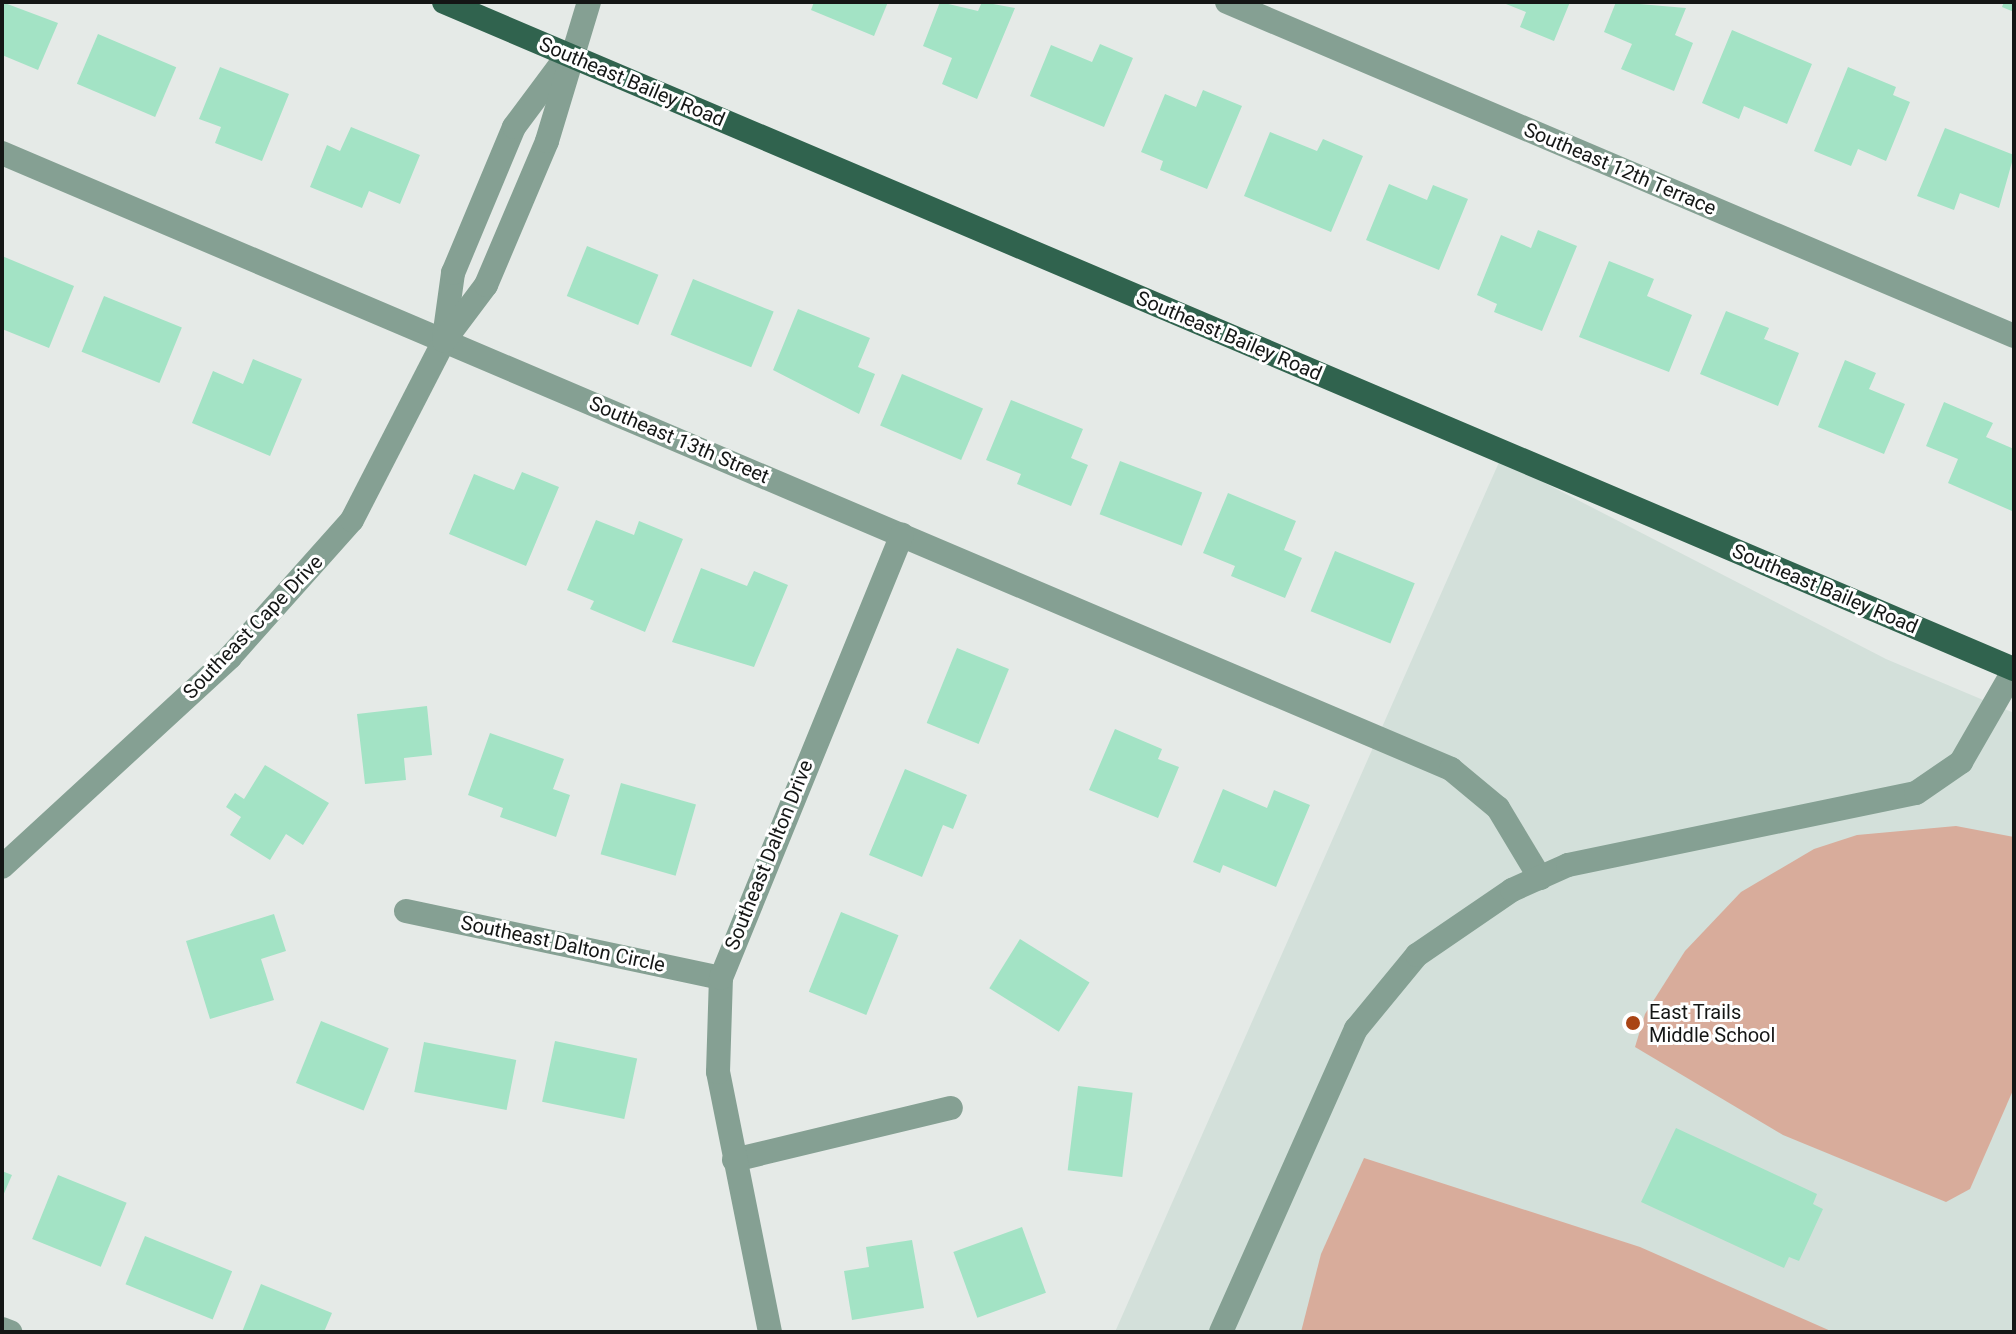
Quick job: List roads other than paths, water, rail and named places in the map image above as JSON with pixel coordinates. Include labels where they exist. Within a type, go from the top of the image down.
[{"type":"main road","name":"Southeast Bailey Road","points":[[444,2],[2014,669]]},
{"type":"street","name":"Southeast Cape Drive","points":[[2,867],[230,657],[299,584],[352,520],[444,341],[486,285],[547,141],[567,55],[589,2]]},
{"type":"street","name":"Southeast 12th Terrace","points":[[1227,2],[2014,336]]},
{"type":"street","name":"Southeast Cape Drive","points":[[444,341],[453,273],[514,127],[567,55]]},
{"type":"street","name":"Southeast 13th Street","points":[[2,153],[1356,728],[1480,789],[1540,878]]},
{"type":"street","name":"Southeast Dalton Drive","points":[[770,1332],[718,1072],[721,978],[902,534]]},
{"type":"street","points":[[1221,1332],[1334,1073],[1371,1008],[1417,955],[1540,878],[1635,848],[1916,793],[1961,762],[2014,669]]},
{"type":"street","name":"Southeast Dalton Circle","points":[[406,911],[721,978]]},
{"type":"street","points":[[734,1160],[951,1108]]},
{"type":"street","points":[[2,1329],[10,1332]]},
{"type":"place","name":"East Trails Middle School","points":[[1633,1023]]}]
